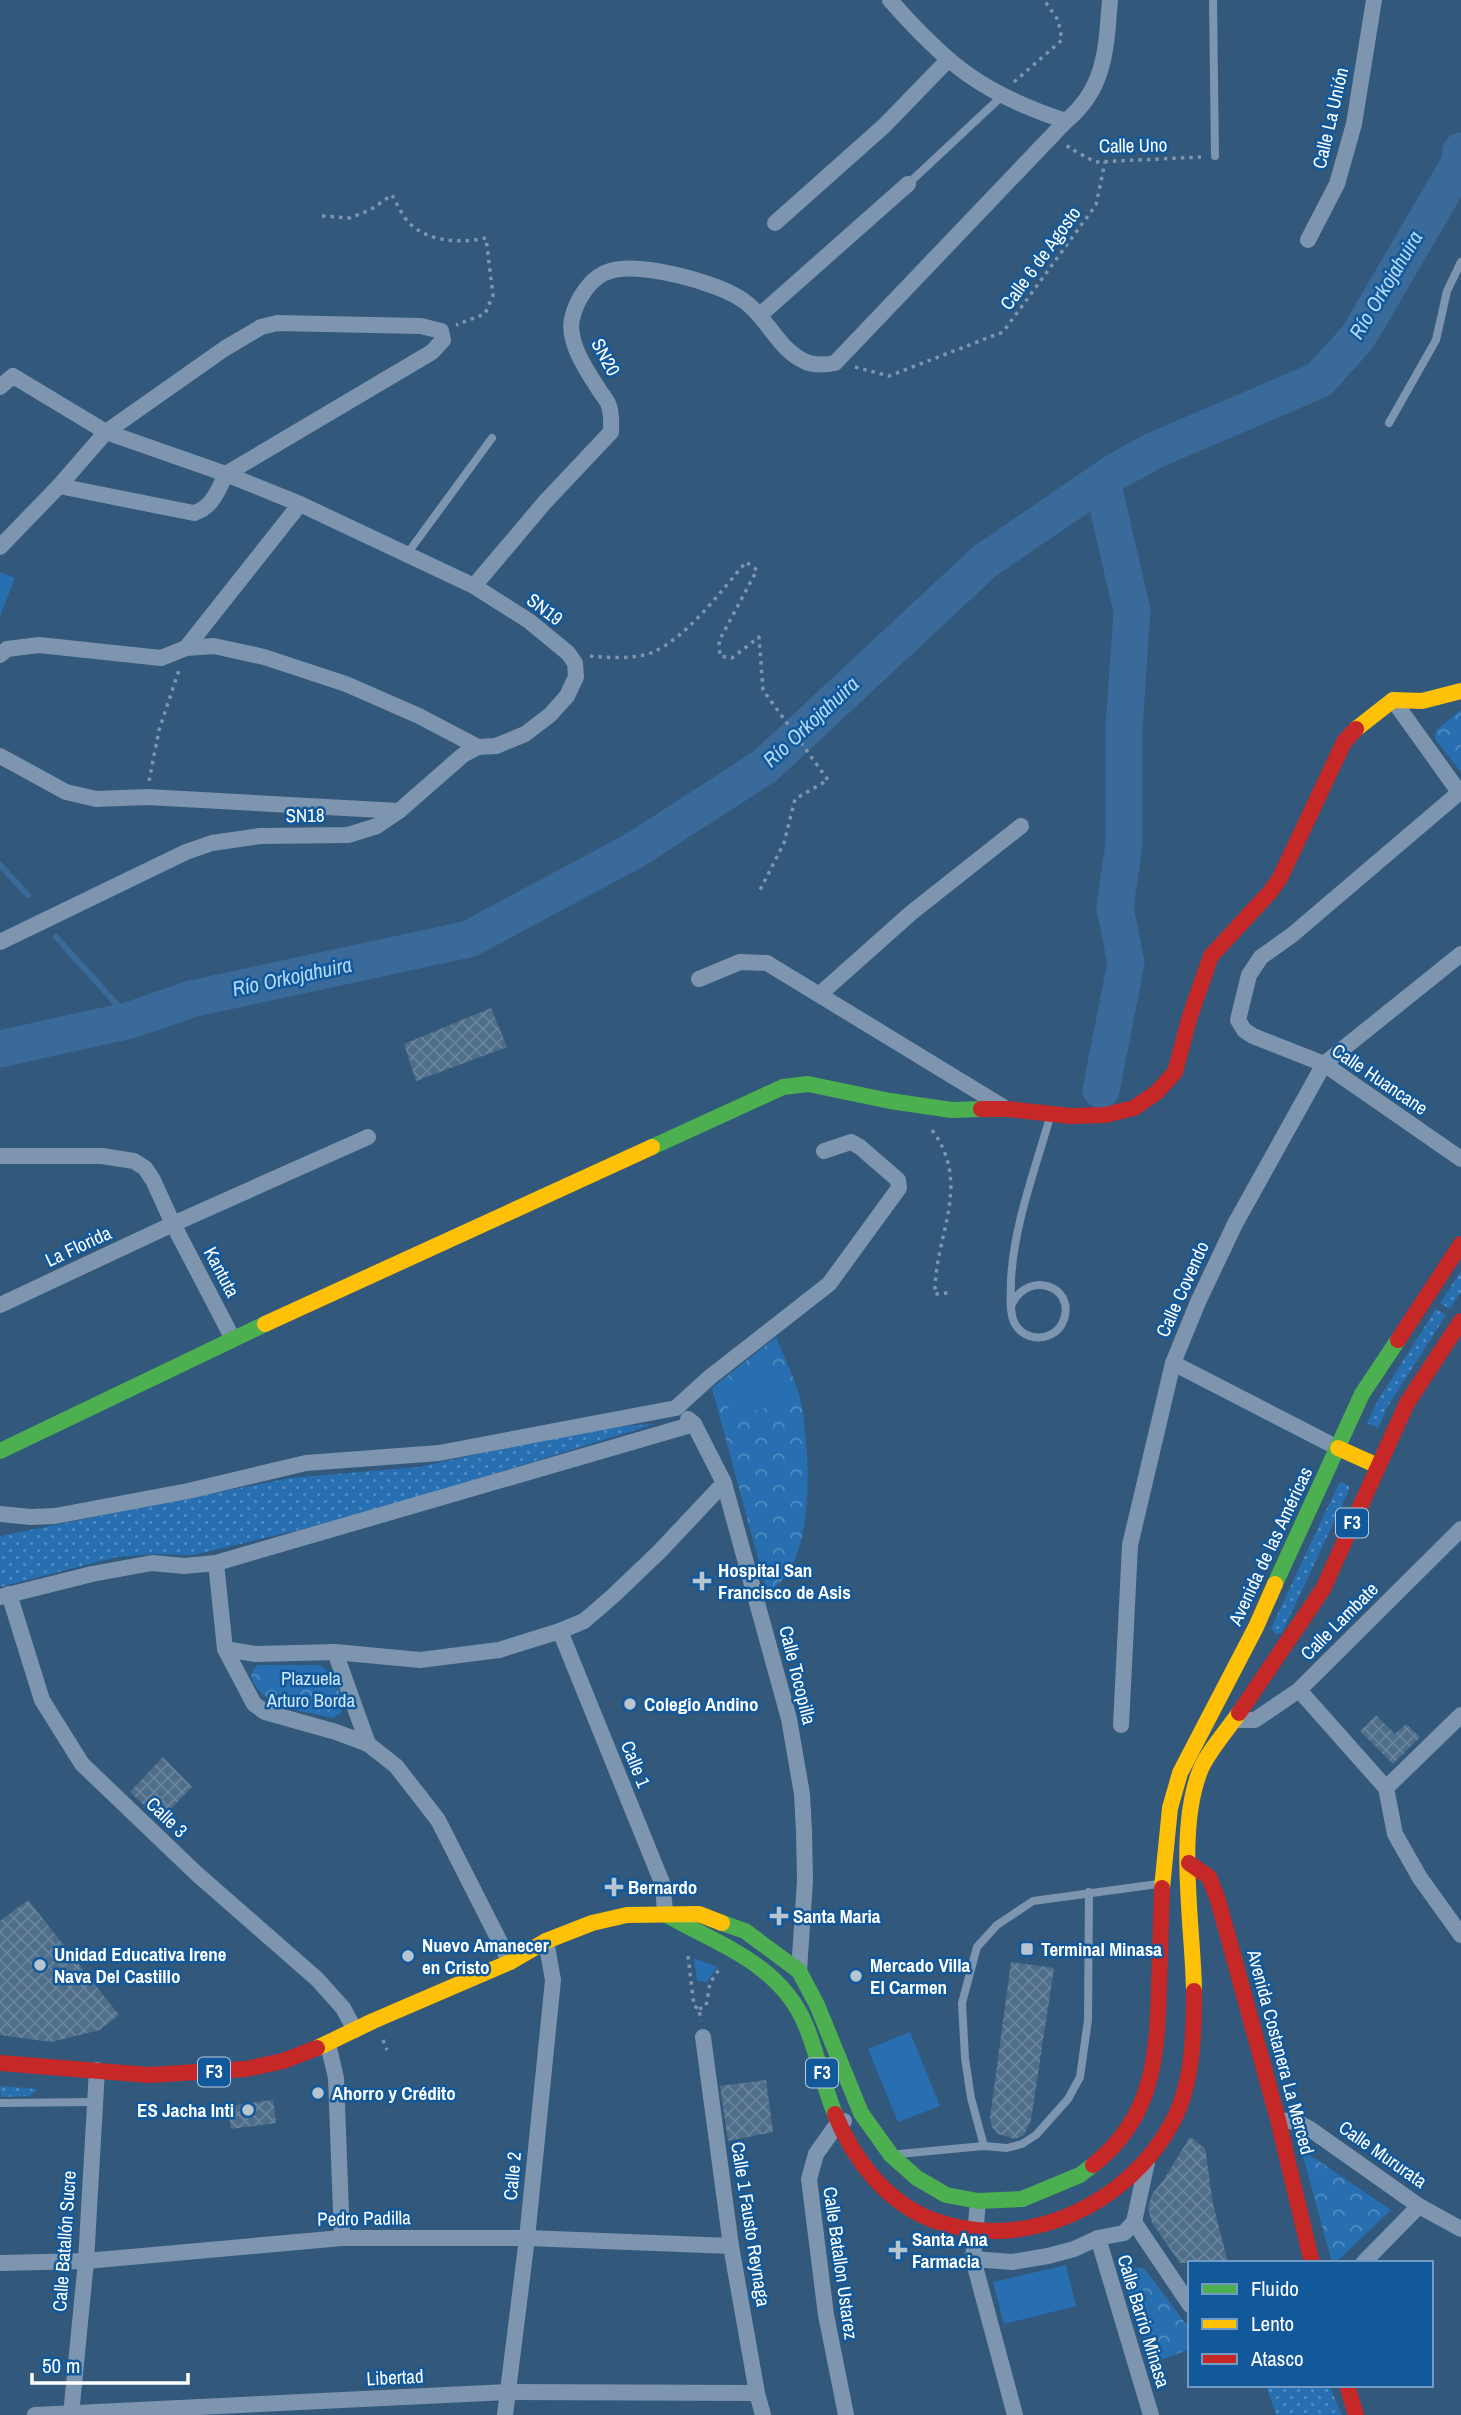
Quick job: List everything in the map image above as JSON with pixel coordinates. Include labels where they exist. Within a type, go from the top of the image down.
[{"type":"main road","points":[[0,1451],[233,1339],[783,1087],[808,1084],[890,1101],[952,1110],[1007,1109],[1051,1115],[1105,1115],[1134,1108],[1157,1093],[1175,1072],[1211,956],[1280,878],[1344,742],[1355,729],[1393,700],[1422,701],[1461,691]]},
{"type":"main road","name":"Avenida de las Américas","points":[[1162,1884],[1170,1808],[1180,1773],[1256,1627],[1362,1394],[1461,1244]]},
{"type":"main road","name":"F3","points":[[665,1914],[694,1932],[741,1952],[769,1972],[791,1997],[812,2040],[838,2123],[858,2160],[869,2174],[901,2203],[933,2222],[974,2233],[1018,2230],[1048,2224],[1075,2214],[1122,2183],[1148,2158],[1164,2135],[1181,2103],[1191,2064],[1195,2026],[1189,1863],[1193,1800],[1198,1777],[1322,1589],[1408,1404],[1461,1321]]},
{"type":"main road","points":[[1338,1448],[1378,1466]]},
{"type":"main road","points":[[1213,1708],[1234,1720]]},
{"type":"main road","name":"Avenida Costanera La Merced","points":[[1189,1863],[1209,1877],[1218,1900],[1278,2120],[1312,2261]]},
{"type":"main road","points":[[1162,1884],[1177,1896],[1190,1921]]},
{"type":"main road","name":"F3","points":[[0,2063],[149,2075],[246,2069],[283,2061],[328,2045],[355,2030],[510,1962],[546,1941],[592,1923],[627,1915],[699,1914],[745,1931],[799,1971],[817,2005],[861,2112],[891,2155],[917,2178],[946,2194],[978,2201],[1022,2199],[1080,2175],[1104,2157],[1135,2117],[1148,2088],[1157,2047],[1162,1884]]},
{"type":"main road","points":[[869,2174],[891,2155]]},
{"type":"main road","points":[[1348,2387],[1356,2415]]},
{"type":"street","points":[[836,362],[1066,121],[1081,109],[1095,89],[1102,69],[1110,0]]},
{"type":"street","name":"Calle La Unión","points":[[1308,240],[1336,184],[1354,124],[1374,0]]},
{"type":"street","points":[[896,2],[914,27],[948,60],[1001,97],[1066,121]]},
{"type":"street","points":[[775,223],[884,126],[948,60]]},
{"type":"street","points":[[760,315],[908,184]]},
{"type":"street","name":"SN20","points":[[474,586],[545,502],[611,432],[612,418],[608,403],[595,385],[575,346],[571,321],[579,300],[591,283],[608,271],[628,268],[677,275],[715,285],[743,300],[760,315],[792,353],[805,362],[822,366],[836,362]]},
{"type":"street","points":[[0,547],[60,486],[106,432],[224,349],[261,327],[277,323],[421,326],[441,331],[443,340],[432,352],[226,474],[213,501],[205,510],[194,513],[60,486]]},
{"type":"street","name":"SN19","points":[[0,387],[13,376],[106,432],[226,474],[300,504],[474,586],[529,621],[568,653],[575,663],[576,677]]},
{"type":"street","points":[[186,648],[300,504]]},
{"type":"street","points":[[0,655],[7,649],[39,645],[161,658],[186,648],[214,646],[264,657],[346,684],[419,716],[478,747]]},
{"type":"street","name":"SN18","points":[[0,942],[186,852],[212,843],[260,836],[348,835],[377,826],[399,811],[464,755],[478,747],[496,746],[525,734],[550,715],[568,696],[576,677]]},
{"type":"street","points":[[1393,700],[1460,792]]},
{"type":"street","points":[[0,756],[66,792],[96,799],[147,797],[399,811]]},
{"type":"street","name":"Calle Huancane","points":[[1460,792],[1292,935],[1261,957],[1249,975],[1238,1020],[1244,1030],[1253,1036],[1324,1064],[1461,1159]]},
{"type":"street","points":[[820,994],[911,913],[1021,826]]},
{"type":"street","name":"Calle Covendo","points":[[1121,1725],[1130,1545],[1173,1363],[1198,1302],[1235,1224],[1324,1064],[1461,954]]},
{"type":"street","points":[[699,979],[740,962],[767,963],[1007,1109]]},
{"type":"street","name":"La Florida","points":[[0,1306],[173,1224],[368,1138]]},
{"type":"street","points":[[0,1514],[55,1516],[188,1491],[306,1463],[439,1453],[676,1408],[710,1377],[829,1284],[899,1188],[898,1180],[851,1142],[824,1151]]},
{"type":"street","name":"Kantuta","points":[[0,1156],[102,1156],[134,1161],[145,1168],[233,1339]]},
{"type":"street","points":[[1173,1363],[1338,1448]]},
{"type":"street","name":"Calle Tocopilla","points":[[676,1408],[694,1424],[724,1483],[789,1719],[802,1794],[805,1880],[799,1971]]},
{"type":"street","points":[[4,1596],[92,1574],[152,1563],[184,1566],[216,1563],[694,1424]]},
{"type":"street","points":[[225,1649],[256,1654],[335,1652],[420,1660],[499,1650],[560,1631],[584,1620],[613,1596],[724,1483]]},
{"type":"street","name":"Calle Lambate","points":[[1234,1720],[1255,1720],[1299,1690],[1461,1529]]},
{"type":"street","points":[[216,1563],[225,1649],[254,1704],[265,1712],[368,1744],[396,1766],[439,1821],[510,1962]]},
{"type":"street","name":"Calle 3","points":[[4,1596],[42,1700],[82,1764],[197,1874],[317,1979],[343,2008],[355,2030]]},
{"type":"street","name":"Calle 1","points":[[560,1631],[663,1885],[665,1914]]},
{"type":"street","points":[[335,1652],[368,1744]]},
{"type":"street","points":[[1299,1690],[1386,1788],[1395,1834],[1420,1878],[1461,1935]]},
{"type":"street","points":[[1386,1788],[1461,1714]]},
{"type":"street","name":"Calle 2","points":[[505,2415],[527,2238],[553,1980],[546,1941]]},
{"type":"street","name":"Calle 1 Fausto Reynaga","points":[[703,2037],[731,2246],[763,2415]]},
{"type":"street","points":[[328,2045],[336,2078],[342,2238]]},
{"type":"street","name":"Calle Batallón Sucre","points":[[71,2415],[86,2261],[97,2070]]},
{"type":"street","points":[[838,2123],[861,2112]]},
{"type":"street","name":"Calle Mururata","points":[[1278,2120],[1297,2122],[1310,2129],[1419,2206],[1461,2229]]},
{"type":"street","name":"Calle Batallon Ustarez","points":[[838,2123],[816,2154],[809,2179],[826,2315],[846,2415]]},
{"type":"street","points":[[972,2259],[1012,2262],[1048,2256],[1074,2249],[1098,2238],[1124,2233],[1134,2222],[1148,2158]]},
{"type":"street","points":[[978,2201],[972,2259],[1015,2415]]},
{"type":"street","points":[[1365,2261],[1419,2206]]},
{"type":"street","points":[[1134,2222],[1188,2302]]},
{"type":"street","name":"Pedro Padilla","points":[[0,2263],[86,2261],[342,2238],[527,2238],[731,2246]]},
{"type":"street","name":"Calle Barrio Minasa","points":[[1098,2238],[1151,2415]]},
{"type":"street","name":"Libertad","points":[[35,2415],[508,2392],[757,2393]]},
{"type":"lane","points":[[1213,0],[1215,156]]},
{"type":"lane","points":[[908,184],[1001,97]]},
{"type":"lane","points":[[1388,423],[1436,340],[1447,291],[1461,262]]},
{"type":"lane","points":[[407,554],[492,438]]},
{"type":"lane","points":[[1012,1304],[1023,1288],[1031,1285],[1050,1286],[1063,1300],[1065,1318],[1055,1333],[1039,1338],[1031,1337],[1017,1328],[1011,1312],[1011,1278],[1019,1224],[1051,1115]]},
{"type":"lane","points":[[984,2146],[971,2098],[965,2058],[962,2003],[977,1947],[997,1925],[1032,1901],[1162,1884]]},
{"type":"lane","points":[[891,2155],[984,2146],[1007,2148],[1022,2144],[1036,2135],[1068,2099],[1080,2077],[1088,2020],[1089,1892]]},
{"type":"lane","points":[[0,2103],[95,2102]]},
{"type":"path","points":[[1001,97],[1018,78],[1062,40],[1058,20],[1044,0]]},
{"type":"path","name":"Calle Uno","points":[[1071,140],[1068,147],[1095,162],[1215,156]]},
{"type":"path","name":"Calle 6 de Agosto","points":[[836,362],[889,376],[1003,332],[1096,205],[1105,162]]},
{"type":"path","points":[[322,216],[350,218],[370,210],[392,195],[410,224],[434,237],[460,243],[486,238],[493,295],[485,314],[441,331]]},
{"type":"path","points":[[568,653],[608,658],[650,653],[689,627],[746,562],[757,570],[719,641],[720,656],[733,658],[759,637],[763,690],[828,780],[795,799],[784,843],[760,890]]},
{"type":"path","points":[[147,797],[159,730],[186,648]]},
{"type":"path","points":[[923,1123],[934,1131],[950,1164],[951,1199],[935,1271],[935,1294],[948,1293]]},
{"type":"path","points":[[688,1956],[694,2006],[699,2009],[703,2037]]},
{"type":"path","points":[[699,2009],[706,2006],[710,1983],[720,1968]]},
{"type":"path","points":[[382,2038],[387,2050]]},
{"type":"green space","points":[[0,572],[15,578],[0,616]]},
{"type":"green space","points":[[1461,710],[1461,772],[1435,739],[1436,730]]},
{"type":"green space","points":[[1461,1271],[1461,1292],[1450,1309],[1440,1303]]},
{"type":"green space","points":[[1436,1309],[1446,1315],[1388,1406],[1378,1428],[1367,1423],[1378,1400]]},
{"type":"green space","points":[[776,1337],[800,1399],[805,1428],[808,1480],[802,1536],[795,1560],[783,1579],[767,1592],[712,1388]]},
{"type":"green space","points":[[783,1367],[791,1401],[731,1417],[722,1382]]},
{"type":"green space","points":[[655,1424],[354,1517],[193,1555],[117,1557],[0,1587],[0,1536],[290,1478],[418,1467],[605,1427]]},
{"type":"green space","points":[[1341,1482],[1349,1486],[1349,1490],[1282,1633],[1275,1634],[1271,1628]]},
{"type":"green space","name":"Plazuela Arturo Borda","points":[[258,1665],[318,1665],[328,1672],[337,1685],[341,1713],[332,1718],[274,1702],[256,1687],[251,1676]]},
{"type":"green space","points":[[694,1958],[717,1967],[707,1982],[697,1981]]},
{"type":"green space","points":[[910,2032],[940,2106],[898,2122],[868,2049]]},
{"type":"green space","points":[[0,2086],[37,2090],[30,2096],[1,2097]]},
{"type":"green space","points":[[1301,2149],[1391,2210],[1337,2261],[1331,2261]]},
{"type":"green space","points":[[1066,2265],[1076,2306],[1004,2324],[993,2282]]},
{"type":"green space","points":[[1136,2268],[1144,2268],[1188,2327],[1188,2350],[1153,2363],[1122,2275]]},
{"type":"green space","points":[[1267,2387],[1330,2387],[1342,2415],[1276,2415]]},
{"type":"building","points":[[491,1008],[507,1047],[416,1081],[404,1044]]},
{"type":"building","points":[[1376,1715],[1395,1734],[1406,1724],[1420,1737],[1393,1764],[1360,1731]]},
{"type":"building","points":[[163,1757],[192,1787],[160,1820],[130,1792]]},
{"type":"building","name":"Unidad Educativa Irene Nava Del Castillo","points":[[28,1900],[119,2015],[100,2030],[51,2042],[0,2035],[0,1921]]},
{"type":"building","points":[[1011,1962],[1054,1968],[1031,2120],[1024,2135],[1015,2139],[998,2134],[992,2127],[990,2118]]},
{"type":"building","points":[[766,2080],[773,2132],[728,2141],[720,2086]]},
{"type":"building","points":[[273,2100],[276,2123],[231,2129],[228,2106]]},
{"type":"building","points":[[1190,2137],[1205,2148],[1213,2204],[1227,2261],[1180,2263],[1152,2223],[1148,2206],[1153,2193]]},
{"type":"waterway","name":"Río Orkojahuira","points":[[0,1049],[131,1020],[191,999],[469,939],[635,850],[765,766],[985,561],[1115,472],[1155,450],[1319,380],[1358,337],[1459,164],[1461,151]]},
{"type":"waterway","points":[[1101,1090],[1126,963],[1115,907],[1124,844],[1124,727],[1132,611],[1102,481]]},
{"type":"waterway","points":[[0,865],[28,895]]},
{"type":"waterway","points":[[56,937],[131,1020]]},
{"type":"traffic: fast","points":[[652,1147],[783,1087],[808,1084],[890,1101],[952,1110],[981,1109]]},
{"type":"traffic: fast","points":[[0,1451],[265,1324]]},
{"type":"traffic: fast","points":[[1275,1584],[1362,1394],[1398,1340]]},
{"type":"traffic: fast","points":[[665,1914],[746,1958],[765,1971],[781,1987],[806,2026],[835,2114]]},
{"type":"traffic: fast","points":[[722,1923],[745,1931],[799,1971],[817,2005],[861,2113],[891,2155],[917,2178],[946,2195],[978,2201],[1022,2199],[1080,2175],[1093,2165]]},
{"type":"traffic: slow","points":[[1356,729],[1393,700],[1422,701],[1461,691]]},
{"type":"traffic: slow","points":[[265,1324],[652,1147]]},
{"type":"traffic: slow","points":[[1338,1448],[1378,1466]]},
{"type":"traffic: slow","points":[[1162,1888],[1170,1808],[1180,1773],[1256,1627],[1275,1584]]},
{"type":"traffic: slow","points":[[1194,1991],[1187,1850],[1193,1795],[1203,1764],[1239,1713]]},
{"type":"traffic: slow","points":[[317,2048],[510,1962],[546,1941],[592,1923],[627,1915],[699,1914],[722,1923]]},
{"type":"traffic: jam","points":[[981,1109],[1071,1116],[1105,1115],[1134,1108],[1157,1092],[1175,1072],[1190,1016],[1211,956],[1280,878],[1344,742],[1356,729]]},
{"type":"traffic: jam","points":[[1398,1340],[1461,1244]]},
{"type":"traffic: jam","points":[[1239,1713],[1323,1589],[1407,1403],[1461,1321]]},
{"type":"traffic: jam","points":[[1189,1863],[1209,1877],[1218,1900],[1278,2120],[1312,2261]]},
{"type":"traffic: jam","points":[[1093,2165],[1129,2127],[1148,2084],[1158,2011],[1162,1888]]},
{"type":"traffic: jam","points":[[835,2114],[851,2147],[874,2178],[901,2203],[933,2220],[968,2229],[1003,2231],[1037,2226],[1071,2215],[1102,2198],[1130,2177],[1154,2151],[1173,2121],[1185,2091],[1188,2075],[1193,2041],[1194,1991]]},
{"type":"traffic: jam","points":[[0,2063],[149,2075],[246,2069],[283,2061],[317,2048]]},
{"type":"traffic: jam","points":[[1348,2387],[1356,2415]]},
{"type":"place","name":"Hospital San Francisco de Asis","points":[[702,1581]]},
{"type":"place","name":"Colegio Andino","points":[[630,1704]]},
{"type":"place","name":"Bernardo","points":[[614,1887]]},
{"type":"place","name":"Santa Maria","points":[[779,1916]]},
{"type":"place","name":"Terminal Minasa","points":[[1027,1949]]},
{"type":"place","name":"Nuevo Amanecer en Cristo","points":[[408,1956]]},
{"type":"place","name":"Unidad Educativa Irene Nava Del Castillo","points":[[40,1965]]},
{"type":"place","name":"Mercado Villa El Carmen","points":[[856,1976]]},
{"type":"place","name":"Ahorro y Crédito","points":[[318,2093]]},
{"type":"place","name":"ES Jacha Inti","points":[[248,2110]]},
{"type":"place","name":"Santa Ana Farmacia","points":[[898,2250]]}]
